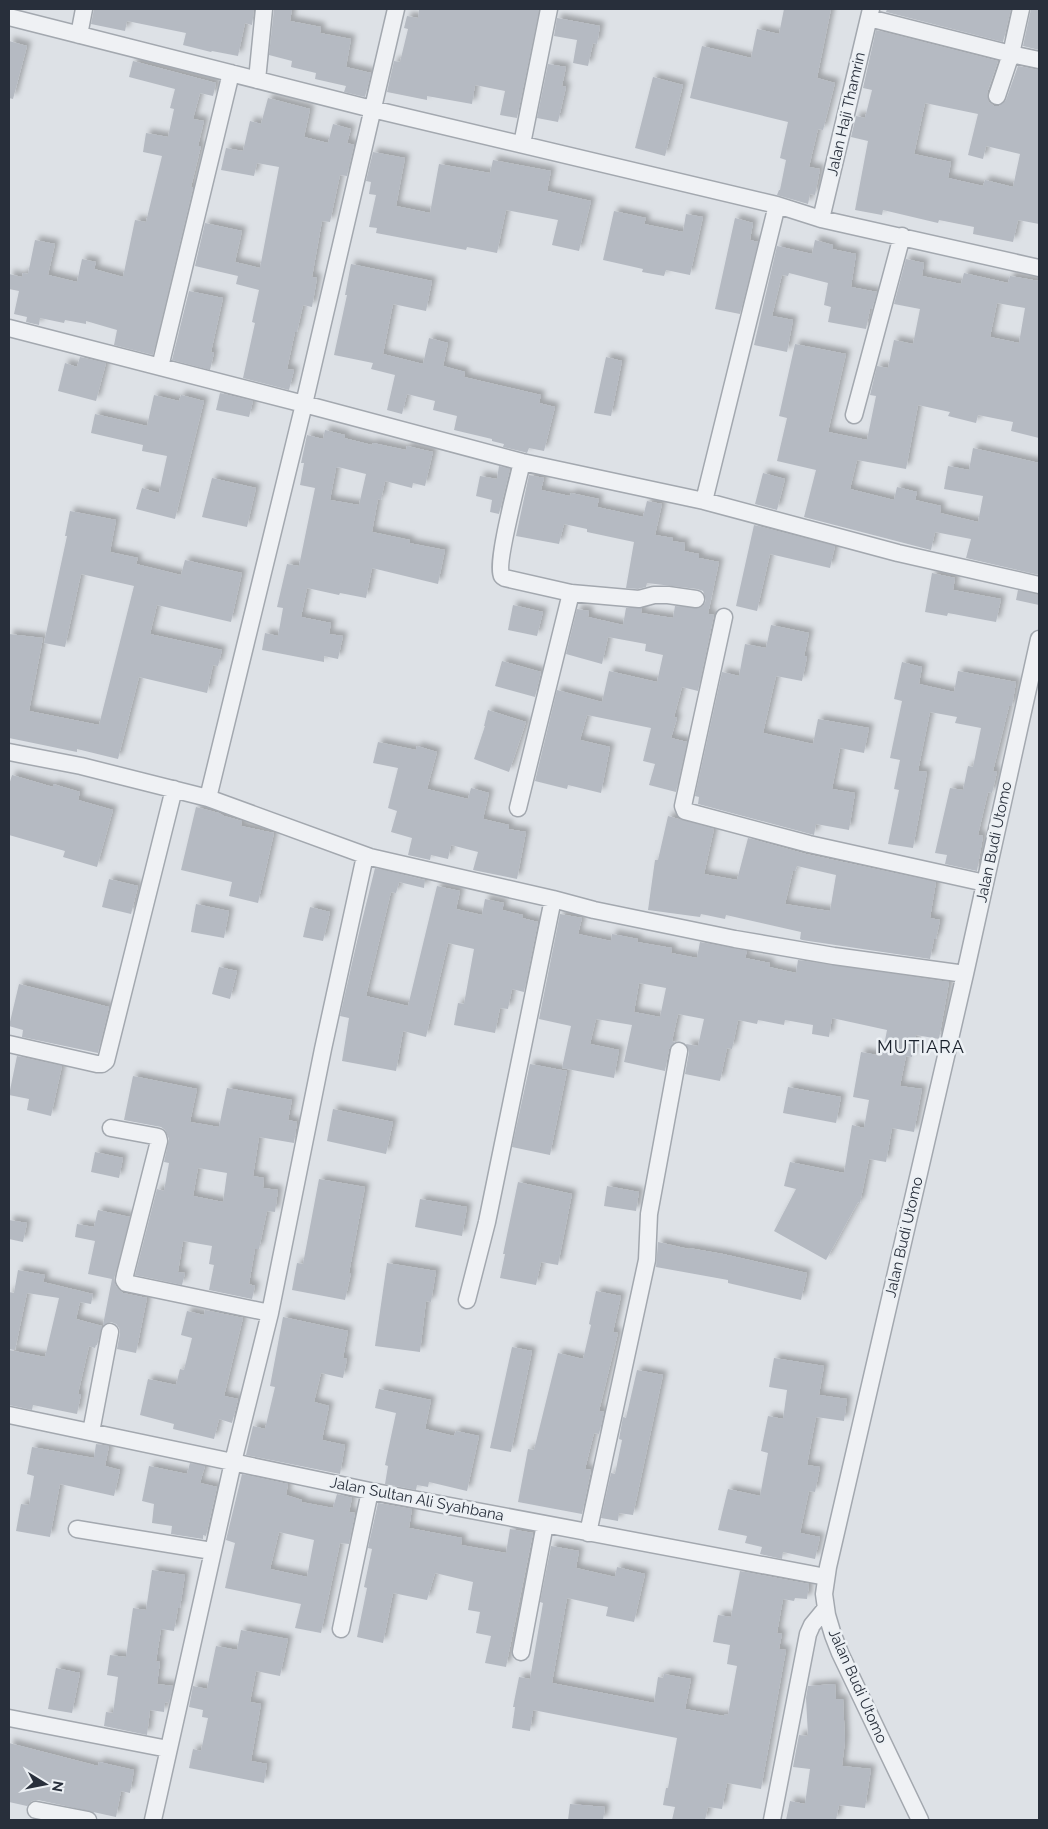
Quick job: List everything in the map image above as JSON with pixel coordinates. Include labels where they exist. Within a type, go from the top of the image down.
[{"type":"street","points":[[79,35],[84,9]]},
{"type":"street","points":[[257,80],[264,9]]},
{"type":"street","points":[[208,798],[304,404],[396,9]]},
{"type":"street","points":[[522,144],[549,9]]},
{"type":"street","points":[[997,96],[1011,54],[1021,9]]},
{"type":"street","points":[[870,13],[1011,54],[1039,60]]},
{"type":"street","name":"Jalan Haji Thamrin","points":[[821,218],[870,13]]},
{"type":"street","points":[[9,17],[372,109],[777,205],[821,218],[1039,268]]},
{"type":"street","points":[[160,367],[231,73]]},
{"type":"street","points":[[704,501],[777,205]]},
{"type":"street","points":[[854,415],[902,236]]},
{"type":"street","points":[[9,328],[522,462],[704,501],[898,553],[1039,585]]},
{"type":"street","points":[[522,462],[502,551],[500,573],[505,578],[571,592],[639,599],[668,595],[696,599]]},
{"type":"street","points":[[518,808],[571,592]]},
{"type":"street","points":[[724,617],[683,806],[685,811],[809,844],[985,884]]},
{"type":"street","name":"Jalan Budi Utomo","points":[[920,1820],[840,1653],[826,1616],[824,1594],[826,1577],[965,974],[1039,639]]},
{"type":"street","points":[[9,752],[80,766],[208,798],[365,856],[594,910],[834,956],[965,974]]},
{"type":"street","points":[[9,1044],[97,1064],[102,1064],[106,1061],[174,789]]},
{"type":"street","points":[[153,1820],[212,1551],[270,1313],[323,1049],[365,856]]},
{"type":"street","points":[[467,1300],[486,1222],[553,899]]},
{"type":"street","points":[[588,1533],[647,1260],[650,1214],[679,1051]]},
{"type":"street","points":[[111,1128],[158,1137],[159,1141],[125,1275],[126,1283],[270,1313]]},
{"type":"street","points":[[91,1432],[110,1332]]},
{"type":"street","name":"Jalan Sultan Ali Syahbana","points":[[9,1415],[370,1491],[826,1577]]},
{"type":"street","points":[[340,1629],[370,1491]]},
{"type":"street","points":[[521,1652],[545,1524]]},
{"type":"street","points":[[77,1529],[212,1551]]},
{"type":"street","points":[[772,1820],[808,1634],[812,1625],[826,1608]]},
{"type":"street","points":[[9,1718],[168,1749]]},
{"type":"street","points":[[36,1810],[88,1820]]},
{"type":"building","points":[[94,9],[254,9],[252,25],[245,23],[238,56],[183,45],[186,33],[127,21],[125,31],[91,24]]},
{"type":"building","points":[[274,9],[292,9],[290,21],[321,27],[320,33],[351,39],[346,67],[371,73],[365,97],[344,92],[346,86],[315,79],[316,73],[291,67],[292,61],[269,55]]},
{"type":"building","points":[[419,9],[539,10],[517,118],[500,115],[505,91],[475,85],[472,104],[427,96],[427,100],[387,92],[394,61],[400,62],[408,29],[404,28],[407,16],[418,18]]},
{"type":"building","points":[[784,9],[831,9],[817,78],[835,83],[823,130],[818,129],[809,167],[820,169],[815,195],[810,194],[808,204],[777,195],[780,190],[786,160],[780,158],[788,122],[690,98],[702,46],[751,58],[757,29],[779,34]]},
{"type":"building","points":[[887,9],[1011,9],[1003,42],[886,12]]},
{"type":"building","points":[[1031,9],[1039,9],[1039,50],[1023,46]]},
{"type":"building","points":[[557,18],[600,26],[597,44],[593,43],[588,66],[573,63],[577,40],[554,36]]},
{"type":"building","points":[[876,30],[998,61],[987,93],[989,102],[994,106],[999,106],[1006,100],[1018,66],[1039,70],[1039,224],[1018,220],[1013,242],[973,234],[974,227],[939,220],[938,223],[883,210],[882,215],[855,210],[868,141],[851,137],[856,116],[865,118],[872,90],[863,88]],"holes":[[[925,103],[978,114],[968,155],[983,159],[986,146],[1020,154],[1013,187],[985,180],[983,186],[948,178],[951,162],[914,154]]]},
{"type":"building","points":[[9,41],[27,46],[13,99],[9,98]]},
{"type":"building","points":[[133,61],[216,83],[213,96],[200,93],[193,119],[204,121],[198,146],[201,146],[191,187],[193,188],[153,355],[114,345],[117,330],[86,321],[86,324],[65,320],[64,323],[40,318],[39,325],[26,322],[27,317],[14,314],[19,291],[9,289],[9,274],[22,277],[23,273],[28,274],[35,240],[55,244],[48,275],[77,282],[82,259],[96,262],[94,269],[123,277],[135,220],[146,222],[162,156],[143,152],[146,133],[168,137],[174,109],[170,108],[175,89],[129,77]]},
{"type":"building","points":[[548,64],[566,67],[562,86],[566,87],[558,122],[537,118]]},
{"type":"building","points":[[653,77],[683,85],[665,156],[635,148]]},
{"type":"building","points":[[268,98],[310,109],[304,137],[328,143],[333,124],[351,129],[347,143],[354,145],[347,176],[340,175],[330,222],[322,221],[312,277],[317,278],[312,307],[303,305],[297,332],[295,332],[287,369],[294,370],[289,390],[243,378],[255,323],[252,322],[259,290],[236,284],[238,276],[195,266],[205,223],[242,231],[235,262],[260,268],[279,167],[257,163],[254,176],[221,170],[226,148],[243,151],[250,121],[261,124]]},
{"type":"building","points":[[373,152],[405,158],[396,206],[430,213],[439,164],[490,173],[493,160],[551,171],[547,191],[591,201],[579,251],[552,245],[558,220],[506,210],[497,253],[467,247],[466,250],[376,233],[377,228],[369,227],[376,195],[369,194],[371,182],[366,181]]},
{"type":"building","points":[[614,211],[646,218],[644,224],[683,232],[686,214],[703,217],[690,275],[666,270],[664,276],[642,272],[643,269],[603,260]]},
{"type":"building","points":[[735,218],[753,223],[750,240],[758,242],[740,314],[715,309]]},
{"type":"building","points":[[815,240],[833,245],[832,249],[856,254],[851,287],[877,292],[872,309],[870,309],[866,329],[828,322],[831,307],[824,305],[828,283],[789,273],[788,276],[782,275],[772,316],[793,320],[787,352],[754,345],[777,246],[812,254]]},
{"type":"building","points":[[906,259],[924,263],[922,276],[961,284],[964,273],[1008,283],[1010,276],[1039,281],[1039,438],[1011,431],[1013,422],[978,415],[976,423],[948,416],[950,412],[918,405],[906,469],[857,460],[850,489],[894,500],[897,487],[917,492],[915,500],[941,506],[940,513],[978,522],[983,496],[944,489],[948,466],[969,470],[973,448],[1039,463],[1039,575],[966,558],[971,539],[935,532],[931,550],[804,517],[816,470],[777,461],[787,418],[779,416],[795,344],[846,354],[828,432],[867,440],[876,396],[870,395],[877,366],[888,368],[894,340],[913,344],[920,309],[894,304]],"holes":[[[997,303],[1025,308],[1019,343],[990,337]]]},
{"type":"building","points":[[351,264],[432,281],[426,311],[393,304],[383,354],[423,364],[429,338],[448,343],[443,366],[465,372],[464,377],[541,395],[539,403],[555,407],[544,451],[529,448],[527,453],[503,447],[504,444],[492,441],[492,439],[454,430],[457,416],[433,410],[435,401],[407,394],[402,414],[387,410],[395,375],[371,369],[373,363],[334,355],[347,295],[345,295]]},
{"type":"building","points":[[189,291],[223,298],[211,352],[214,353],[210,370],[172,360]]},
{"type":"building","points":[[80,357],[106,363],[96,401],[58,391],[65,363],[77,367]]},
{"type":"building","points":[[606,357],[622,361],[611,416],[594,413]]},
{"type":"building","points":[[220,393],[253,401],[249,417],[216,410]]},
{"type":"building","points":[[154,395],[179,401],[181,395],[204,401],[175,519],[136,509],[142,488],[159,493],[167,456],[142,451],[143,445],[91,433],[95,414],[147,426]]},
{"type":"building","points":[[325,430],[345,435],[344,438],[372,445],[373,443],[406,450],[407,446],[433,452],[425,486],[413,483],[412,488],[385,481],[381,500],[378,499],[372,532],[410,540],[409,543],[445,550],[438,584],[372,568],[366,598],[340,593],[339,595],[307,588],[301,617],[331,623],[329,634],[343,636],[338,659],[324,656],[324,662],[262,650],[265,633],[278,636],[283,608],[277,607],[287,564],[299,566],[315,488],[300,485],[304,463],[301,463],[307,435],[323,439]],"holes":[[[336,468],[366,474],[359,505],[330,500]]]},
{"type":"building","points":[[499,466],[510,469],[499,514],[490,512],[492,500],[476,496],[480,476],[497,479]]},
{"type":"building","points":[[763,473],[785,479],[777,510],[755,504]]},
{"type":"building","points":[[529,475],[544,478],[541,490],[570,496],[571,493],[599,499],[597,507],[643,517],[647,501],[662,504],[655,535],[673,538],[672,541],[685,543],[684,551],[699,554],[699,558],[719,562],[708,614],[714,615],[698,691],[682,687],[674,717],[677,718],[671,738],[687,742],[676,792],[649,785],[655,764],[643,761],[651,728],[587,715],[580,740],[610,747],[601,793],[568,785],[567,789],[535,781],[557,690],[602,702],[609,671],[657,682],[663,655],[645,651],[646,644],[608,637],[602,664],[566,654],[577,609],[589,611],[588,617],[623,625],[626,608],[642,608],[641,613],[673,618],[675,606],[699,608],[704,605],[706,600],[703,591],[697,589],[647,583],[646,587],[638,589],[626,588],[634,542],[587,532],[587,529],[564,524],[559,544],[516,536]]},
{"type":"building","points":[[212,478],[256,488],[247,527],[202,517]]},
{"type":"building","points":[[70,511],[116,520],[110,552],[138,558],[136,564],[181,575],[185,560],[242,573],[231,622],[157,605],[150,634],[222,650],[218,666],[213,665],[207,693],[139,677],[118,759],[77,749],[77,752],[9,738],[9,634],[43,638],[29,711],[99,725],[134,586],[81,574],[65,647],[44,643],[67,536],[65,536]]},
{"type":"building","points":[[754,525],[835,546],[830,568],[770,554],[757,611],[736,606]]},
{"type":"building","points":[[932,573],[955,578],[953,590],[1001,599],[996,622],[948,613],[947,616],[925,612]]},
{"type":"building","points":[[1018,590],[1039,595],[1039,605],[1016,600]]},
{"type":"building","points":[[513,605],[543,612],[537,636],[508,630]]},
{"type":"building","points":[[771,625],[809,633],[804,656],[807,657],[802,681],[776,676],[763,733],[813,744],[818,719],[869,728],[864,753],[840,748],[832,789],[855,793],[849,830],[816,824],[814,835],[698,804],[699,797],[695,796],[722,672],[739,676],[745,644],[766,648]]},
{"type":"building","points":[[502,661],[541,672],[535,697],[495,686]]},
{"type":"building","points":[[902,662],[922,667],[919,684],[954,692],[958,671],[1016,682],[1012,706],[1009,706],[993,771],[997,772],[992,793],[988,792],[978,835],[983,836],[977,871],[945,864],[947,855],[935,853],[950,788],[963,790],[968,766],[973,767],[981,728],[955,723],[957,717],[930,712],[918,771],[927,772],[913,848],[888,844],[899,790],[894,789],[900,760],[890,758],[902,701],[894,699]]},
{"type":"building","points":[[488,710],[526,722],[509,772],[474,759],[485,726]]},
{"type":"building","points":[[378,742],[416,750],[417,746],[437,752],[427,789],[468,799],[471,788],[489,793],[483,819],[509,825],[508,829],[526,832],[517,879],[473,870],[478,852],[451,845],[448,859],[431,855],[430,860],[408,855],[412,838],[391,832],[397,811],[388,808],[398,768],[373,763]]},
{"type":"building","points":[[12,775],[53,787],[53,784],[80,792],[78,800],[113,810],[97,867],[63,857],[65,851],[9,835],[9,785]]},
{"type":"building","points":[[196,807],[242,821],[241,826],[274,833],[258,903],[229,896],[232,882],[181,870]]},
{"type":"building","points":[[668,816],[714,829],[704,874],[737,880],[748,838],[806,854],[936,882],[930,918],[940,920],[930,959],[802,940],[800,939],[801,932],[726,915],[725,919],[701,914],[700,917],[648,910],[655,860],[658,860]],"holes":[[[797,866],[836,875],[830,911],[785,904],[793,871],[795,871]]]},
{"type":"building","points":[[375,868],[425,880],[424,888],[399,882],[396,893],[391,892],[366,996],[408,1006],[437,886],[460,891],[456,909],[482,915],[485,899],[504,903],[502,910],[523,915],[522,918],[538,922],[524,992],[512,989],[508,1009],[500,1008],[495,1033],[454,1025],[458,1003],[464,1004],[474,949],[448,943],[426,1037],[403,1031],[396,1071],[342,1061],[349,1018],[340,1016]]},
{"type":"building","points":[[109,879],[138,886],[131,914],[102,907]]},
{"type":"building","points":[[196,904],[229,911],[224,938],[191,932]]},
{"type":"building","points":[[310,907],[330,912],[323,941],[303,937]]},
{"type":"building","points":[[560,914],[582,918],[578,934],[611,941],[612,934],[638,939],[637,942],[672,948],[671,953],[697,958],[700,942],[747,951],[745,958],[770,963],[769,967],[796,973],[798,960],[949,982],[939,1039],[916,1035],[912,1057],[906,1056],[900,1086],[922,1089],[914,1132],[892,1128],[886,1162],[869,1159],[860,1203],[858,1202],[826,1260],[774,1231],[796,1189],[784,1186],[790,1162],[844,1173],[852,1125],[864,1128],[869,1100],[853,1097],[861,1052],[882,1056],[887,1030],[832,1018],[829,1037],[812,1034],[813,1025],[785,1020],[784,1025],[758,1020],[757,1024],[738,1020],[732,1049],[727,1048],[720,1081],[685,1074],[689,1052],[686,1044],[698,1046],[704,1019],[678,1014],[672,1041],[675,1042],[669,1049],[665,1071],[624,1062],[632,1025],[596,1019],[590,1044],[619,1050],[614,1078],[562,1068],[571,1026],[539,1019]],"holes":[[[639,983],[666,988],[660,1017],[634,1012]]]},
{"type":"building","points":[[219,967],[237,971],[230,999],[212,994]]},
{"type":"building","points":[[19,984],[109,1007],[98,1053],[22,1037],[23,1030],[9,1026]]},
{"type":"building","points":[[17,1056],[62,1066],[51,1116],[27,1110],[29,1099],[9,1095]]},
{"type":"building","points":[[530,1064],[567,1071],[550,1155],[512,1147]]},
{"type":"building","points":[[133,1076],[197,1089],[190,1122],[219,1127],[227,1088],[292,1100],[288,1120],[297,1122],[294,1143],[259,1137],[253,1176],[264,1178],[263,1188],[278,1190],[275,1212],[267,1211],[259,1249],[255,1249],[249,1284],[255,1286],[252,1299],[209,1290],[214,1265],[209,1264],[212,1246],[183,1241],[178,1272],[185,1273],[182,1285],[135,1275],[157,1189],[164,1191],[169,1163],[164,1162],[169,1139],[165,1130],[161,1127],[124,1120]],"holes":[[[198,1168],[227,1173],[223,1202],[193,1196]]]},
{"type":"building","points":[[788,1087],[841,1097],[836,1123],[783,1113]]},
{"type":"building","points":[[333,1109],[393,1122],[386,1154],[327,1141]]},
{"type":"building","points":[[95,1152],[123,1158],[119,1178],[91,1172]]},
{"type":"building","points":[[319,1179],[365,1187],[345,1300],[292,1290],[297,1263],[303,1264]]},
{"type":"building","points":[[518,1182],[572,1194],[558,1265],[541,1262],[536,1285],[500,1278]]},
{"type":"building","points":[[607,1186],[639,1192],[636,1211],[604,1206]]},
{"type":"building","points":[[420,1199],[467,1207],[462,1236],[415,1227]]},
{"type":"building","points":[[98,1210],[130,1217],[114,1279],[116,1286],[123,1293],[147,1298],[136,1353],[117,1349],[119,1328],[111,1322],[103,1325],[112,1279],[88,1274],[95,1241],[75,1237],[77,1224],[94,1227]]},
{"type":"building","points":[[9,1220],[27,1223],[23,1242],[9,1239]]},
{"type":"building","points":[[658,1242],[807,1273],[801,1300],[728,1283],[728,1280],[656,1267]]},
{"type":"building","points":[[387,1263],[436,1271],[431,1302],[426,1301],[420,1352],[375,1346]]},
{"type":"building","points":[[18,1270],[45,1275],[43,1282],[93,1294],[91,1304],[80,1302],[76,1319],[102,1326],[97,1345],[95,1348],[89,1346],[78,1394],[81,1394],[77,1414],[33,1405],[32,1410],[9,1405],[9,1350],[45,1357],[59,1298],[27,1293],[15,1350],[9,1349],[9,1292],[14,1293]]},
{"type":"building","points":[[596,1291],[621,1296],[613,1332],[618,1333],[599,1411],[604,1412],[599,1434],[594,1433],[585,1469],[591,1470],[582,1514],[518,1502],[528,1449],[534,1450],[558,1353],[583,1359]]},
{"type":"building","points":[[205,1310],[243,1318],[224,1396],[238,1399],[232,1423],[219,1419],[214,1439],[173,1429],[174,1424],[140,1415],[148,1379],[176,1385],[180,1369],[184,1370],[192,1338],[181,1335],[187,1311],[204,1315]]},
{"type":"building","points":[[283,1317],[348,1331],[343,1358],[347,1359],[343,1378],[321,1373],[314,1402],[329,1406],[322,1440],[345,1445],[340,1474],[246,1455],[253,1426],[265,1429],[275,1387],[270,1386]]},
{"type":"building","points":[[512,1347],[532,1351],[511,1452],[490,1448]]},
{"type":"building","points":[[774,1358],[824,1366],[819,1395],[847,1399],[844,1421],[816,1417],[807,1465],[820,1467],[815,1492],[809,1491],[800,1533],[820,1537],[815,1559],[783,1552],[782,1559],[760,1554],[762,1547],[745,1543],[747,1536],[718,1530],[728,1489],[760,1496],[768,1453],[761,1451],[768,1416],[783,1419],[787,1390],[769,1387]]},
{"type":"building","points":[[637,1370],[663,1375],[633,1515],[619,1513],[618,1521],[601,1518],[611,1473],[615,1474],[622,1440],[619,1439],[623,1417],[626,1418]]},
{"type":"building","points":[[379,1389],[431,1400],[425,1429],[454,1436],[456,1431],[479,1436],[467,1491],[429,1482],[428,1487],[417,1485],[416,1490],[385,1484],[388,1466],[385,1465],[396,1413],[375,1408]]},
{"type":"building","points":[[96,1444],[109,1446],[105,1466],[120,1470],[114,1496],[60,1484],[50,1537],[16,1531],[21,1504],[29,1505],[34,1476],[27,1474],[32,1447],[94,1458]]},
{"type":"building","points":[[190,1463],[205,1466],[200,1483],[217,1487],[206,1536],[203,1535],[203,1539],[171,1534],[172,1526],[152,1523],[154,1504],[142,1501],[149,1466],[187,1474]]},
{"type":"building","points":[[242,1474],[288,1484],[286,1495],[302,1500],[301,1502],[333,1508],[337,1494],[352,1498],[349,1512],[355,1513],[349,1544],[340,1543],[321,1633],[295,1628],[301,1604],[225,1588],[235,1543],[226,1540]],"holes":[[[279,1532],[314,1540],[307,1577],[270,1569]]]},
{"type":"building","points":[[378,1503],[412,1509],[409,1528],[462,1538],[461,1545],[506,1553],[510,1529],[533,1533],[506,1667],[485,1663],[491,1636],[476,1633],[480,1612],[468,1610],[473,1582],[435,1573],[427,1600],[393,1593],[383,1643],[357,1637],[367,1588],[364,1587],[372,1549],[368,1548]]},
{"type":"building","points":[[551,1546],[579,1551],[576,1568],[615,1577],[617,1567],[645,1574],[634,1622],[606,1616],[608,1607],[567,1598],[552,1683],[654,1703],[658,1677],[663,1678],[664,1674],[691,1679],[685,1709],[724,1716],[724,1714],[728,1715],[737,1666],[727,1664],[730,1645],[713,1642],[718,1615],[731,1617],[740,1571],[809,1584],[807,1599],[795,1598],[794,1601],[783,1599],[777,1633],[782,1634],[779,1649],[786,1650],[761,1789],[727,1783],[722,1809],[708,1807],[705,1820],[672,1820],[675,1807],[663,1805],[677,1738],[533,1710],[530,1731],[512,1728],[515,1707],[513,1707],[519,1677],[530,1679],[543,1603],[540,1602]]},
{"type":"building","points":[[152,1570],[185,1575],[174,1631],[161,1629],[156,1661],[160,1662],[157,1684],[173,1686],[169,1703],[165,1702],[164,1712],[150,1710],[147,1735],[104,1726],[106,1712],[113,1713],[118,1677],[107,1675],[110,1655],[126,1657],[133,1608],[146,1610]]},
{"type":"building","points":[[241,1630],[288,1639],[280,1676],[256,1671],[250,1702],[261,1704],[251,1761],[267,1764],[264,1783],[189,1768],[193,1749],[201,1751],[208,1718],[202,1717],[203,1710],[189,1707],[193,1686],[207,1689],[216,1646],[237,1650]]},
{"type":"building","points":[[56,1668],[80,1673],[72,1713],[48,1709]]},
{"type":"building","points":[[835,1684],[836,1699],[843,1699],[845,1741],[842,1766],[871,1769],[865,1808],[839,1805],[836,1820],[786,1820],[790,1801],[805,1804],[810,1769],[793,1767],[799,1735],[808,1736],[806,1698],[808,1686]]},
{"type":"building","points":[[9,1743],[98,1766],[99,1762],[134,1770],[130,1793],[121,1791],[116,1817],[38,1800],[32,1801],[27,1806],[9,1802]]},
{"type":"building","points":[[570,1804],[605,1807],[603,1820],[568,1820]]},
{"type":"district","name":"MUTIARA","points":[[921,1046]]}]
